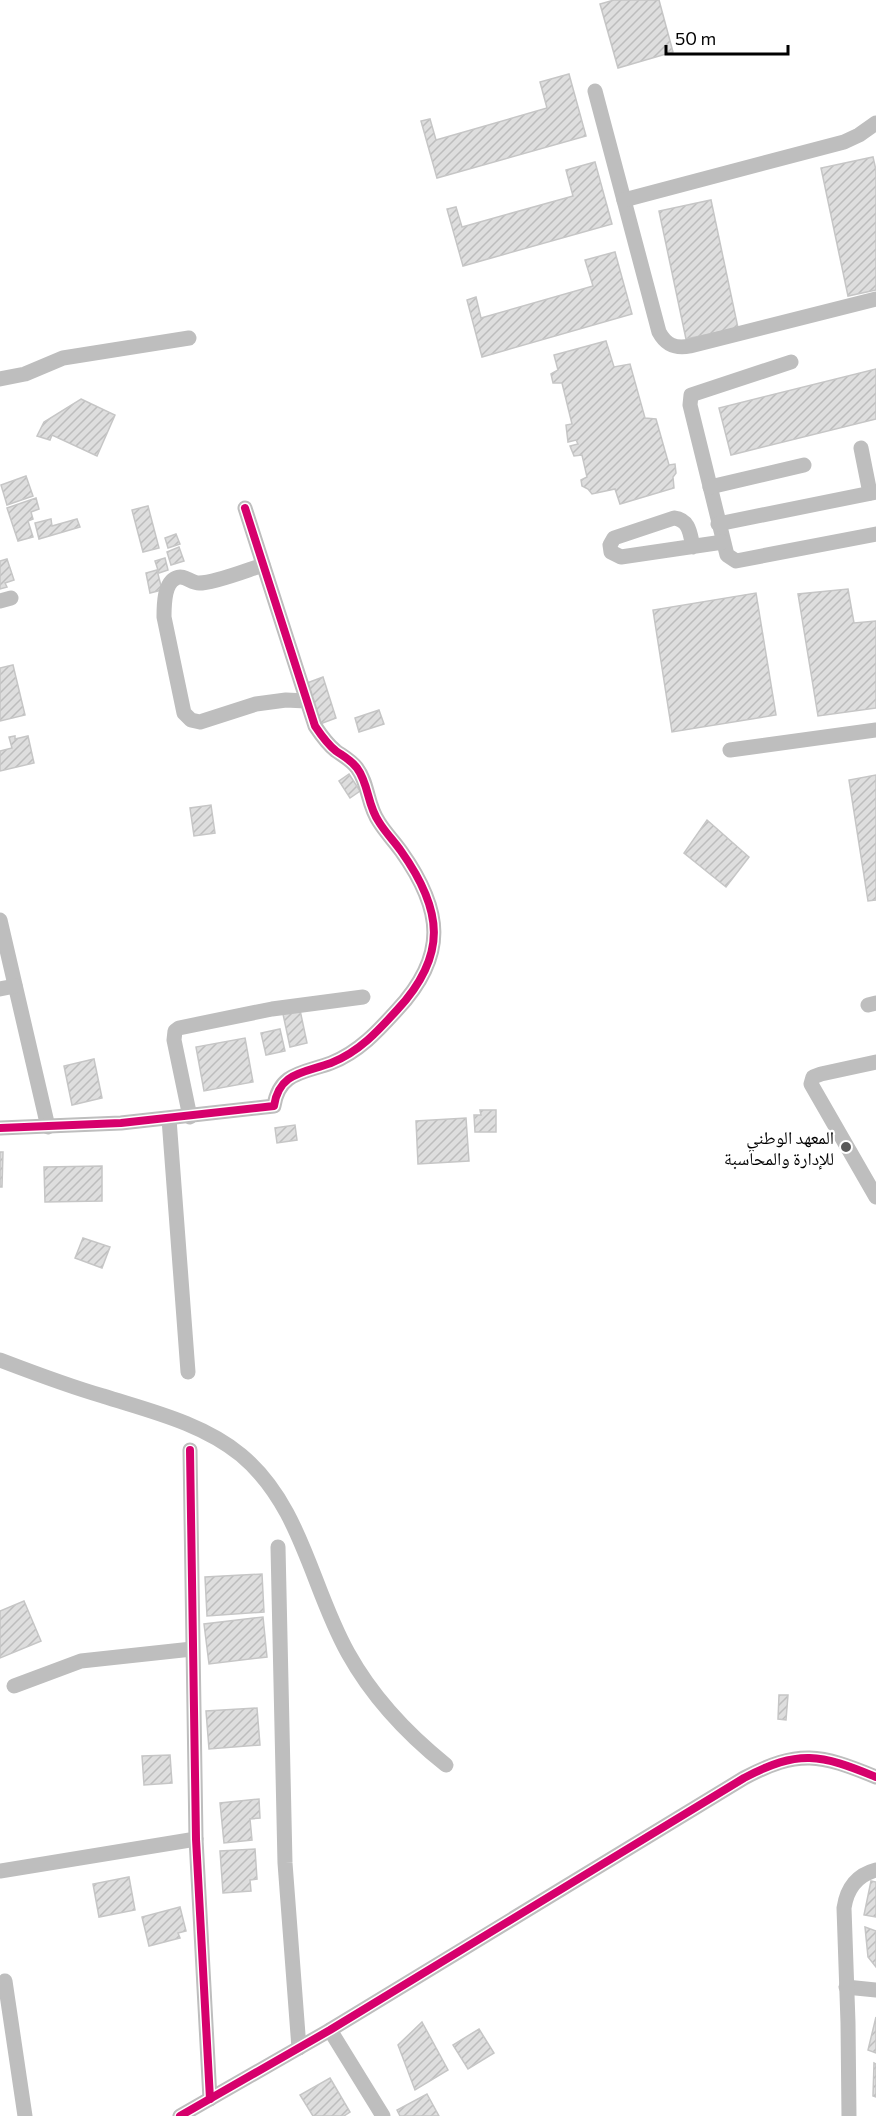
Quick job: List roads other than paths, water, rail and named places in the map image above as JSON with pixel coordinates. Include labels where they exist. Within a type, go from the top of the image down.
[{"type":"street","points":[[595,91],[659,332],[663,339],[674,346],[690,346],[876,299]]},
{"type":"street","points":[[624,200],[844,141],[859,135],[876,123]]},
{"type":"street","points":[[0,379],[25,374],[63,358],[189,338]]},
{"type":"street","points":[[791,362],[691,395],[690,405],[727,555],[736,561],[876,534]]},
{"type":"street","points":[[718,524],[873,492],[861,447]]},
{"type":"street","points":[[710,487],[804,465]]},
{"type":"street","points":[[0,1128],[169,1119],[274,1106],[282,1086],[293,1075],[343,1057],[374,1035],[413,993],[426,971],[434,933],[433,917],[423,889],[402,852],[372,812],[361,774],[350,760],[336,751],[322,737],[315,726],[245,507]]},
{"type":"street","points":[[693,547],[687,524],[680,518],[614,538],[610,545],[611,552],[621,557],[693,547],[723,542]]},
{"type":"street","points":[[263,565],[200,583],[177,577],[169,588],[164,606],[164,617],[184,712],[191,720],[201,722],[256,704],[286,700],[306,701]]},
{"type":"street","points":[[730,750],[876,730]]},
{"type":"street","points":[[0,920],[8,987],[48,1127]]},
{"type":"street","points":[[190,1117],[174,1040],[175,1031],[178,1028],[272,1009],[363,997]]},
{"type":"street","points":[[876,1062],[821,1074],[813,1077],[811,1084],[876,1197]]},
{"type":"street","points":[[169,1119],[188,1372]]},
{"type":"street","points":[[0,1360],[183,1422],[212,1435],[240,1454],[263,1476],[285,1509],[295,1527],[343,1643],[370,1687],[390,1715],[446,1766]]},
{"type":"street","points":[[190,1450],[196,1839],[210,2099]]},
{"type":"street","points":[[278,1547],[285,1863],[299,2048]]},
{"type":"street","points":[[14,1686],[81,1661],[192,1649]]},
{"type":"street","points":[[180,2116],[330,2030],[713,1796],[765,1767],[784,1760],[807,1756],[830,1759],[876,1777]]},
{"type":"street","points":[[0,1871],[196,1839]]},
{"type":"street","points":[[849,2116],[844,1908],[845,1899],[853,1884],[866,1873],[876,1869]]},
{"type":"street","points":[[5,1981],[25,2116]]},
{"type":"street","points":[[846,1987],[876,1990]]},
{"type":"street","points":[[330,2030],[383,2116]]},
{"type":"place","name":"المعهد الوطني للإدارة والمحاسبة","points":[[846,1147]]}]
